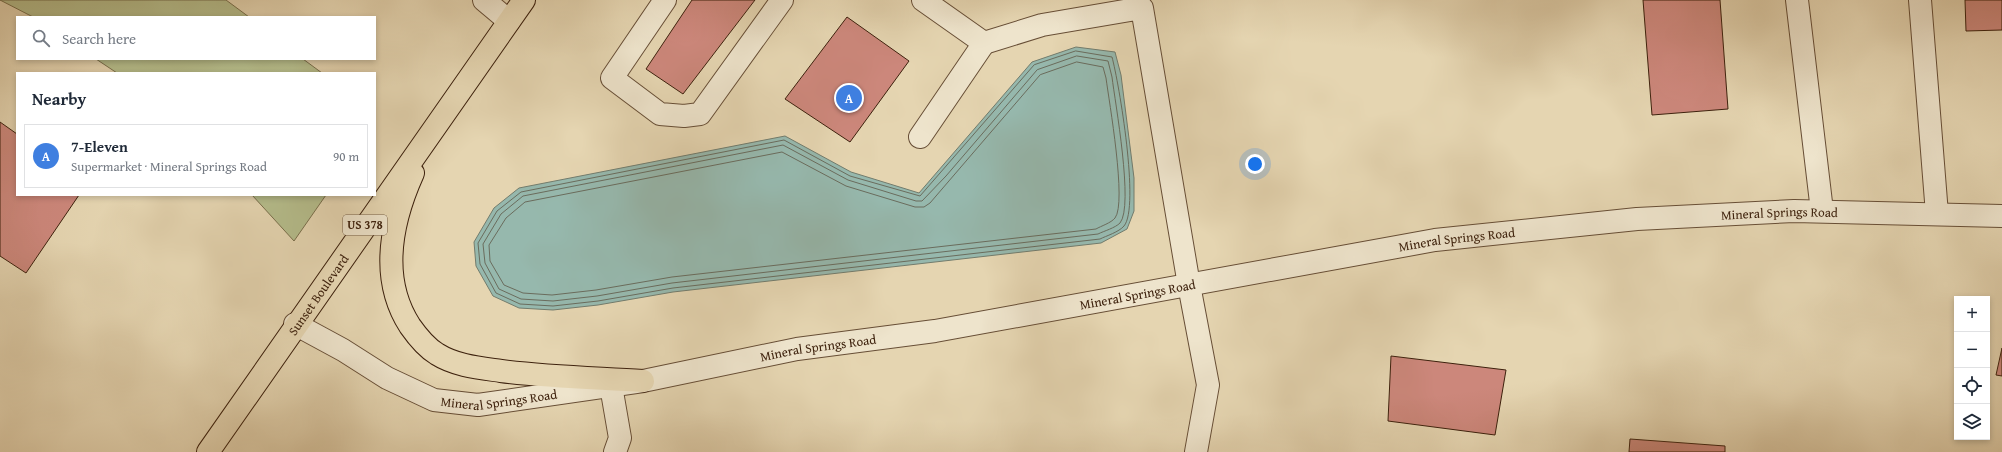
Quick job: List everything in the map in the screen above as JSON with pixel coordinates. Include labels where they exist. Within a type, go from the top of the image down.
[{"type":"main road","name":"Sunset Boulevard","points":[[208,452],[295,324],[524,0]]},
{"type":"main road","points":[[430,132],[405,191],[394,227],[390,262],[395,296],[403,315],[416,335],[437,354],[469,367],[530,375],[643,381]]},
{"type":"street","points":[[484,0],[509,21]]},
{"type":"street","points":[[665,0],[612,78],[660,114],[684,116],[700,114],[782,0]]},
{"type":"street","points":[[923,0],[984,43]]},
{"type":"street","points":[[1797,0],[1822,211]]},
{"type":"street","points":[[1920,0],[1937,214]]},
{"type":"street","points":[[920,137],[984,43],[1042,25],[1142,8],[1189,285],[1208,385],[1196,452]]},
{"type":"street","name":"Mineral Springs Road","points":[[295,324],[343,350],[387,378],[434,400],[478,405],[643,381],[797,349],[935,331],[1435,240],[1637,219],[1794,211],[2002,216]]},
{"type":"street","points":[[611,386],[620,438],[615,452]]},
{"type":"green space","points":[[0,0],[226,0],[248,16],[31,16]]},
{"type":"green space","points":[[98,60],[304,60],[321,72],[116,72]]},
{"type":"green space","points":[[253,196],[325,196],[294,241]]},
{"type":"water","points":[[1076,47],[1115,52],[1121,75],[1134,178],[1134,211],[1127,229],[1101,243],[673,292],[598,305],[553,310],[519,308],[493,296],[476,266],[474,242],[494,208],[519,188],[785,136],[851,172],[919,193],[1032,62]]},
{"type":"building","points":[[692,0],[755,0],[683,94],[646,69]]},
{"type":"building","points":[[1643,0],[1720,0],[1728,109],[1652,115]]},
{"type":"building","points":[[1965,0],[2002,0],[2002,30],[1966,31]]},
{"type":"building","points":[[847,17],[909,61],[850,142],[785,99]]},
{"type":"building","points":[[0,122],[16,133],[16,196],[78,196],[26,273],[0,256]]},
{"type":"building","points":[[2002,348],[2002,376],[1996,375]]},
{"type":"building","points":[[1391,356],[1506,370],[1495,435],[1388,421]]},
{"type":"building","points":[[1630,439],[1725,446],[1725,452],[1629,452]]},
{"type":"place","name":"7-Eleven","points":[[849,98]]}]
